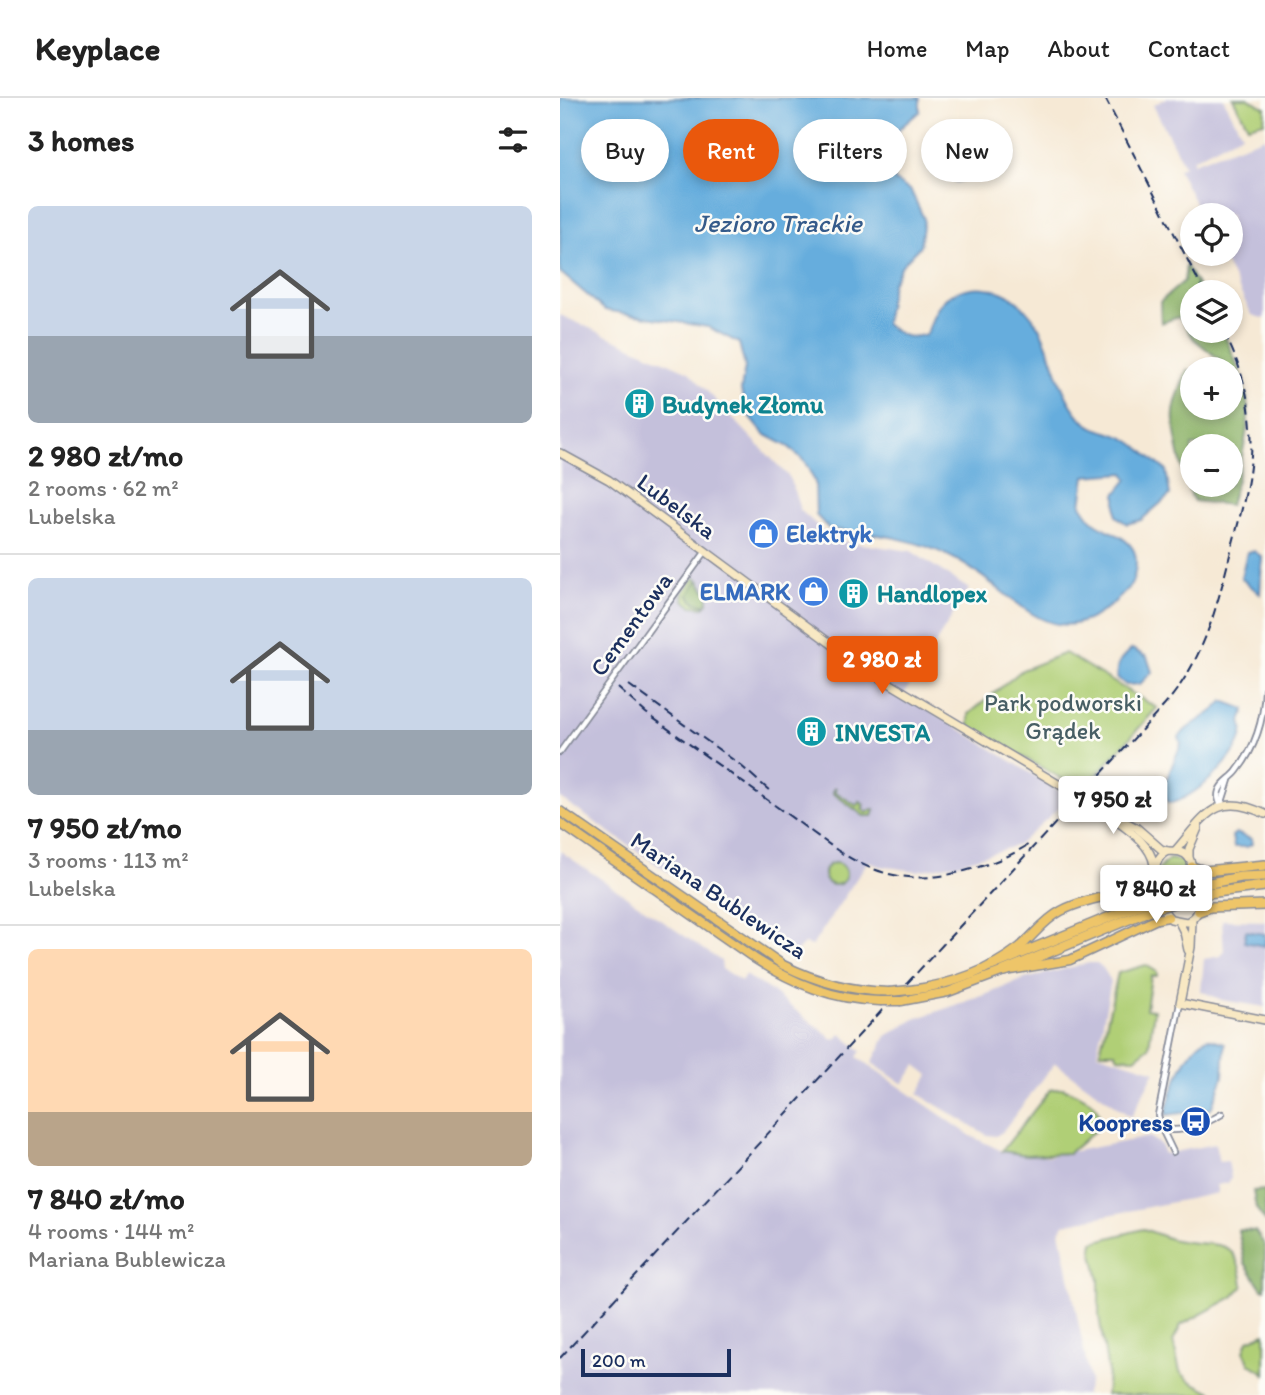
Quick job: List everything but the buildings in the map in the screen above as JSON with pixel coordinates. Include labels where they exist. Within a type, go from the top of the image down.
[{"type":"highway","points":[[1191,863],[1205,871],[1265,865]]},
{"type":"highway","name":"Mariana Bublewicza","points":[[991,966],[1152,905],[1241,877],[1265,876]]},
{"type":"highway","name":"Mariana Bublewicza","points":[[1206,889],[1265,886]]},
{"type":"highway","name":"Mariana Bublewicza","points":[[1004,971],[1152,905]]},
{"type":"highway","points":[[1196,915],[1210,907],[1265,905]]},
{"type":"main road","name":"Mariana Bublewicza","points":[[560,811],[783,965],[807,976],[836,986],[889,992],[951,981],[991,966]]},
{"type":"main road","name":"Mariana Bublewicza","points":[[560,823],[779,973],[825,993],[852,999],[901,1001],[948,992],[1004,971]]},
{"type":"main road","points":[[991,966],[1020,947],[1048,920],[1063,910],[1144,887],[1154,869]]},
{"type":"main road","points":[[1004,971],[1070,960],[1157,919],[1168,917]]},
{"type":"street","name":"Lubelska","points":[[560,453],[610,480],[864,668],[1085,800],[1137,828],[1161,849],[1172,851],[1191,863]]},
{"type":"street","name":"Cementowa","points":[[560,752],[706,551]]},
{"type":"street","points":[[1173,1152],[1162,1129],[1159,1106],[1200,897],[1191,863],[1190,845],[1204,819],[1221,806],[1230,778],[1258,734],[1265,689]]},
{"type":"street","name":"Lubelska","points":[[1085,800],[1131,831],[1150,852],[1163,909],[1168,917]]},
{"type":"street","points":[[1154,869],[1159,856],[1172,851],[1199,820],[1221,806],[1237,804],[1265,814]]},
{"type":"street","points":[[1178,922],[1196,915]]},
{"type":"street","points":[[1168,917],[1182,926],[1189,954]]},
{"type":"street","points":[[1180,1003],[1265,1020]]},
{"type":"street","points":[[1162,1129],[1171,1131],[1208,1122],[1222,1114]]},
{"type":"shaded area","points":[[1167,98],[1223,98],[1242,134],[1193,159],[1193,163],[1265,137],[1265,319],[1252,315],[1243,297],[1243,280],[1234,280],[1227,266],[1243,266],[1243,203],[1195,203],[1178,169],[1184,166],[1153,105]]},
{"type":"shaded area","points":[[560,315],[689,372],[790,478],[800,510],[833,540],[911,551],[969,589],[904,694],[1070,798],[1018,845],[959,863],[917,871],[879,866],[868,861],[812,946],[804,944],[795,953],[730,915],[560,798]]},
{"type":"shaded area","points":[[560,851],[721,961],[722,969],[741,981],[745,975],[768,989],[834,1040],[841,1034],[861,1051],[857,1057],[971,1136],[1002,1151],[1049,1156],[1149,1137],[1161,1145],[1164,1154],[1215,1144],[1219,1162],[1228,1161],[1231,1178],[1228,1183],[1216,1185],[1218,1193],[1064,1224],[1060,1231],[1090,1381],[1085,1395],[560,1395]]},
{"type":"shaded area","points":[[1222,920],[1265,921],[1265,1007],[1222,1000],[1201,991],[1204,959],[1221,956],[1224,952]]},
{"type":"shaded area","points":[[1097,963],[1111,981],[1097,1053],[1155,1071],[1131,1117],[1055,1063],[1002,1132],[996,1136],[987,1135],[918,1094],[929,1075],[916,1065],[903,1084],[872,1063],[886,1036],[915,1019],[1021,980]]},
{"type":"green space","points":[[1233,98],[1247,98],[1265,107],[1264,122],[1248,126]]},
{"type":"green space","points":[[1187,266],[1194,280],[1184,280]]},
{"type":"green space","points":[[1180,284],[1180,318],[1161,323],[1160,302]]},
{"type":"green space","points":[[1199,343],[1228,343],[1234,357],[1216,357]]},
{"type":"green space","points":[[1243,385],[1248,417],[1243,451],[1243,434],[1180,434],[1180,458],[1174,412],[1180,388],[1180,420],[1243,420]]},
{"type":"green space","points":[[1192,497],[1232,497],[1230,505],[1194,501]]},
{"type":"green space","points":[[694,578],[698,579],[706,591],[704,607],[692,606],[684,600],[683,593]]},
{"type":"green space","points":[[698,580],[708,594],[708,603],[704,607],[705,604],[695,602],[688,595]]},
{"type":"green space","name":"Park podworski Grądek","points":[[1065,653],[1157,708],[1090,782],[1075,786],[969,727],[969,714],[1022,670]]},
{"type":"green space","points":[[836,787],[834,791],[857,806],[860,802],[867,813],[875,810],[873,816],[864,816],[833,793],[833,791]]},
{"type":"green space","points":[[1169,859],[1183,861],[1189,869],[1192,881],[1162,890],[1159,869]]},
{"type":"green space","points":[[835,863],[845,870],[846,874],[839,884],[835,885],[825,878],[824,874],[831,864]]},
{"type":"green space","points":[[1146,965],[1157,972],[1157,976],[1151,976],[1146,1009],[1154,1010],[1149,1047],[1135,1058],[1118,1057],[1115,1052],[1100,1052],[1118,973]]},
{"type":"green space","points":[[1063,1088],[1094,1105],[1100,1126],[1069,1153],[1027,1155],[1002,1151],[1050,1090]]},
{"type":"green space","points":[[1265,1190],[1265,1221],[1256,1208],[1253,1191]]},
{"type":"green space","points":[[1143,1229],[1175,1240],[1222,1246],[1235,1257],[1243,1286],[1233,1297],[1181,1325],[1173,1341],[1180,1372],[1190,1381],[1217,1395],[1106,1395],[1108,1372],[1099,1316],[1099,1280],[1093,1242]]},
{"type":"green space","points":[[1238,1230],[1255,1231],[1265,1245],[1265,1289],[1262,1289],[1245,1263]]},
{"type":"green space","points":[[1265,1333],[1265,1376],[1250,1364],[1244,1351],[1248,1340]]},
{"type":"water","name":"Jezioro Trackie","points":[[560,98],[920,98],[920,111],[907,122],[907,119],[793,119],[793,182],[897,182],[911,191],[924,219],[920,246],[902,265],[892,284],[885,324],[904,336],[927,334],[941,303],[961,290],[985,288],[1008,295],[1024,308],[1044,337],[1069,402],[1080,417],[1097,429],[1128,440],[1166,470],[1170,495],[1141,520],[1127,524],[1116,516],[1116,494],[1128,479],[1124,473],[1085,476],[1081,505],[1092,520],[1130,544],[1136,558],[1133,581],[1128,589],[1101,612],[1078,623],[1057,624],[1038,617],[977,573],[938,551],[893,537],[829,529],[816,515],[815,482],[805,462],[789,447],[764,434],[746,412],[741,390],[745,367],[739,343],[708,327],[605,310],[560,272]]},
{"type":"water","points":[[1254,551],[1262,557],[1260,594],[1241,578],[1247,552]]},
{"type":"water","points":[[1132,649],[1147,657],[1152,672],[1140,684],[1126,685],[1117,678],[1117,669],[1122,658]]},
{"type":"water","points":[[1223,701],[1245,709],[1238,745],[1218,772],[1204,784],[1178,801],[1168,803],[1163,788],[1181,744],[1179,737]]},
{"type":"water","points":[[1236,833],[1251,839],[1252,844],[1247,847],[1234,847],[1232,836]]},
{"type":"water","points":[[1246,931],[1265,934],[1265,946],[1244,942]]},
{"type":"water","points":[[1208,1038],[1225,1043],[1223,1077],[1211,1109],[1166,1115],[1175,1084],[1186,1060],[1200,1043]]},
{"type":"railway","points":[[1105,98],[1198,280]]},
{"type":"railway","points":[[560,1358],[1177,689],[1200,651],[1208,630],[1244,500],[1249,472],[1250,415],[1238,366],[1229,343]]},
{"type":"railway","points":[[629,685],[739,764],[770,791]]},
{"type":"railway","points":[[618,688],[646,713],[837,850],[869,867],[900,876],[933,877],[984,865],[1029,844]]},
{"type":"place","name":"Budynek Złomu","points":[[639,404]]},
{"type":"place","name":"Elektryk","points":[[763,533]]},
{"type":"place","name":"ELMARK","points":[[813,591]]},
{"type":"place","name":"Handlopex","points":[[854,593]]},
{"type":"place","name":"INVESTA","points":[[812,732]]},
{"type":"place","name":"Koopress","points":[[1196,1122]]}]
